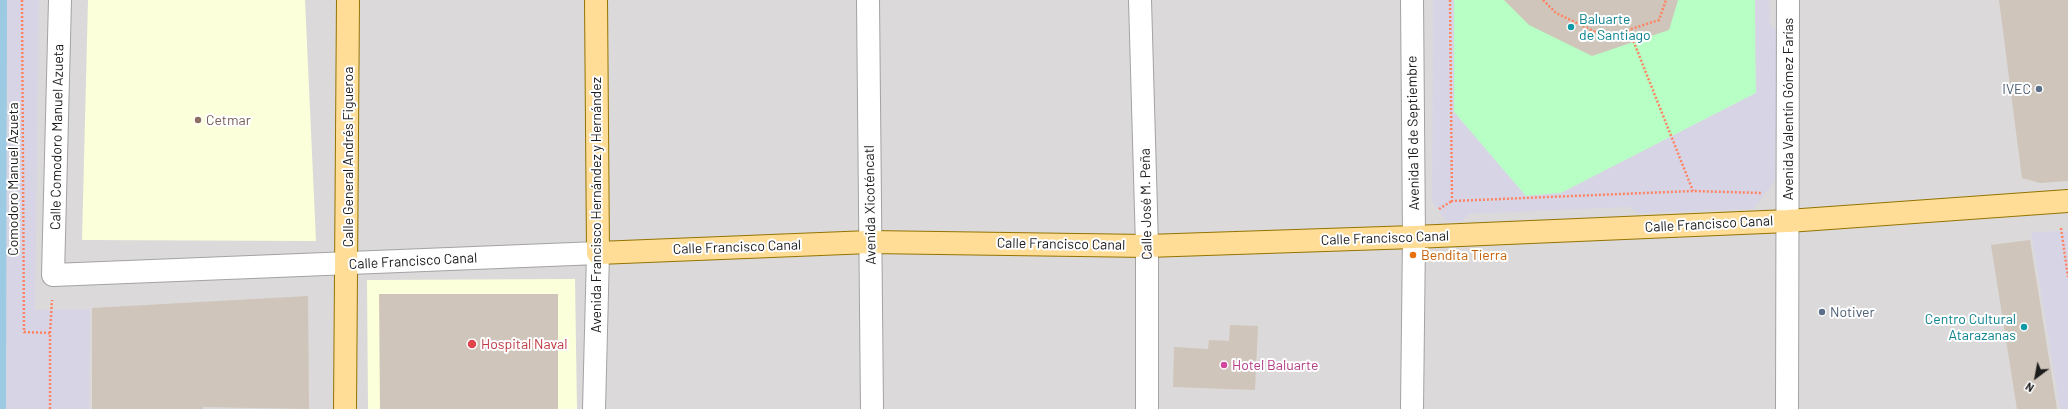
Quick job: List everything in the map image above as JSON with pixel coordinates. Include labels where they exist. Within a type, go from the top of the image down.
[{"type":"main road","name":"Calle General Andrés Figueroa","points":[[345,409],[348,0]]},
{"type":"main road","name":"Avenida Francisco Hernández y Hernández","points":[[596,0],[598,253]]},
{"type":"main road","name":"Calle Francisco Canal","points":[[598,253],[870,242],[1147,246],[1414,237],[1788,221],[2063,202]]},
{"type":"street","name":"Calle Comodoro Manuel Azueta","points":[[53,275],[60,0]]},
{"type":"street","name":"Avenida Xicoténcatl","points":[[868,0],[872,409]]},
{"type":"street","name":"Calle José M. Peña","points":[[1140,0],[1147,246],[1147,409]]},
{"type":"street","name":"Avenida 16 de Septiembre","points":[[1412,0],[1414,237],[1412,409]]},
{"type":"street","name":"Avenida Valentín Gómez Farías","points":[[1787,409],[1788,0]]},
{"type":"street","name":"Calle Francisco Canal","points":[[53,275],[598,253]]},
{"type":"street","name":"Avenida Francisco Hernández y Hernández","points":[[594,409],[598,253]]},
{"type":"path","name":"Comodoro Manuel Azueta","points":[[22,0],[24,332],[50,333]]},
{"type":"path","points":[[1450,0],[1452,200],[1693,191],[1766,193]]},
{"type":"path","points":[[1543,0],[1556,13],[1606,37],[1659,20],[1666,0]]},
{"type":"path","points":[[1629,30],[1693,191]]},
{"type":"path","points":[[2063,202],[2068,277]]},
{"type":"path","points":[[50,409],[50,333],[53,275]]},
{"type":"shaded area","points":[[0,0],[2068,0],[2068,409],[0,409]]},
{"type":"shaded area","points":[[7,0],[39,0],[35,310],[90,309],[89,409],[6,409]]},
{"type":"shaded area","name":"Cetmar","points":[[88,0],[305,0],[316,241],[82,240]]},
{"type":"shaded area","points":[[1433,0],[1454,0],[1454,112],[1526,196],[1561,193],[1756,93],[1755,0],[1769,0],[1770,25],[1778,32],[1775,181],[1753,209],[1638,213],[1630,207],[1469,214],[1461,222],[1445,220],[1432,201]]},
{"type":"shaded area","points":[[2068,231],[2068,409],[2060,409],[2031,232]]},
{"type":"shaded area","name":"Hospital Naval","points":[[575,279],[577,409],[368,409],[367,280]]},
{"type":"green space","points":[[1454,0],[1504,0],[1668,30],[1678,0],[1755,0],[1756,93],[1561,193],[1525,196],[1454,112]]},
{"type":"water","points":[[0,0],[7,0],[6,409],[0,409]]},
{"type":"building","name":"Baluarte de Santiago","points":[[1504,0],[1678,0],[1669,30],[1592,56],[1529,25]]},
{"type":"building","name":"IVEC","points":[[1999,0],[2068,0],[2068,181],[2040,183],[2022,178]]},
{"type":"building","name":"Centro Cultural Atarazanas","points":[[2030,240],[2057,409],[2017,409],[1991,245]]},
{"type":"building","name":"Hospital Naval","points":[[379,294],[558,294],[558,409],[380,409]]},
{"type":"building","points":[[308,296],[309,409],[203,407],[203,409],[92,409],[92,308]]},
{"type":"building","points":[[1230,325],[1258,326],[1255,390],[1173,387],[1174,347],[1208,349],[1209,340],[1229,341]]},
{"type":"place","name":"Baluarte de Santiago","points":[[1571,27]]},
{"type":"place","name":"IVEC","points":[[2039,89]]},
{"type":"place","name":"Cetmar","points":[[198,120]]},
{"type":"place","name":"Bendita Tierra","points":[[1413,255]]},
{"type":"place","name":"Notiver","points":[[1822,312]]},
{"type":"place","name":"Centro Cultural Atarazanas","points":[[2024,327]]},
{"type":"place","name":"Hospital Naval","points":[[472,344]]},
{"type":"place","name":"Hotel Baluarte","points":[[1224,365]]}]
